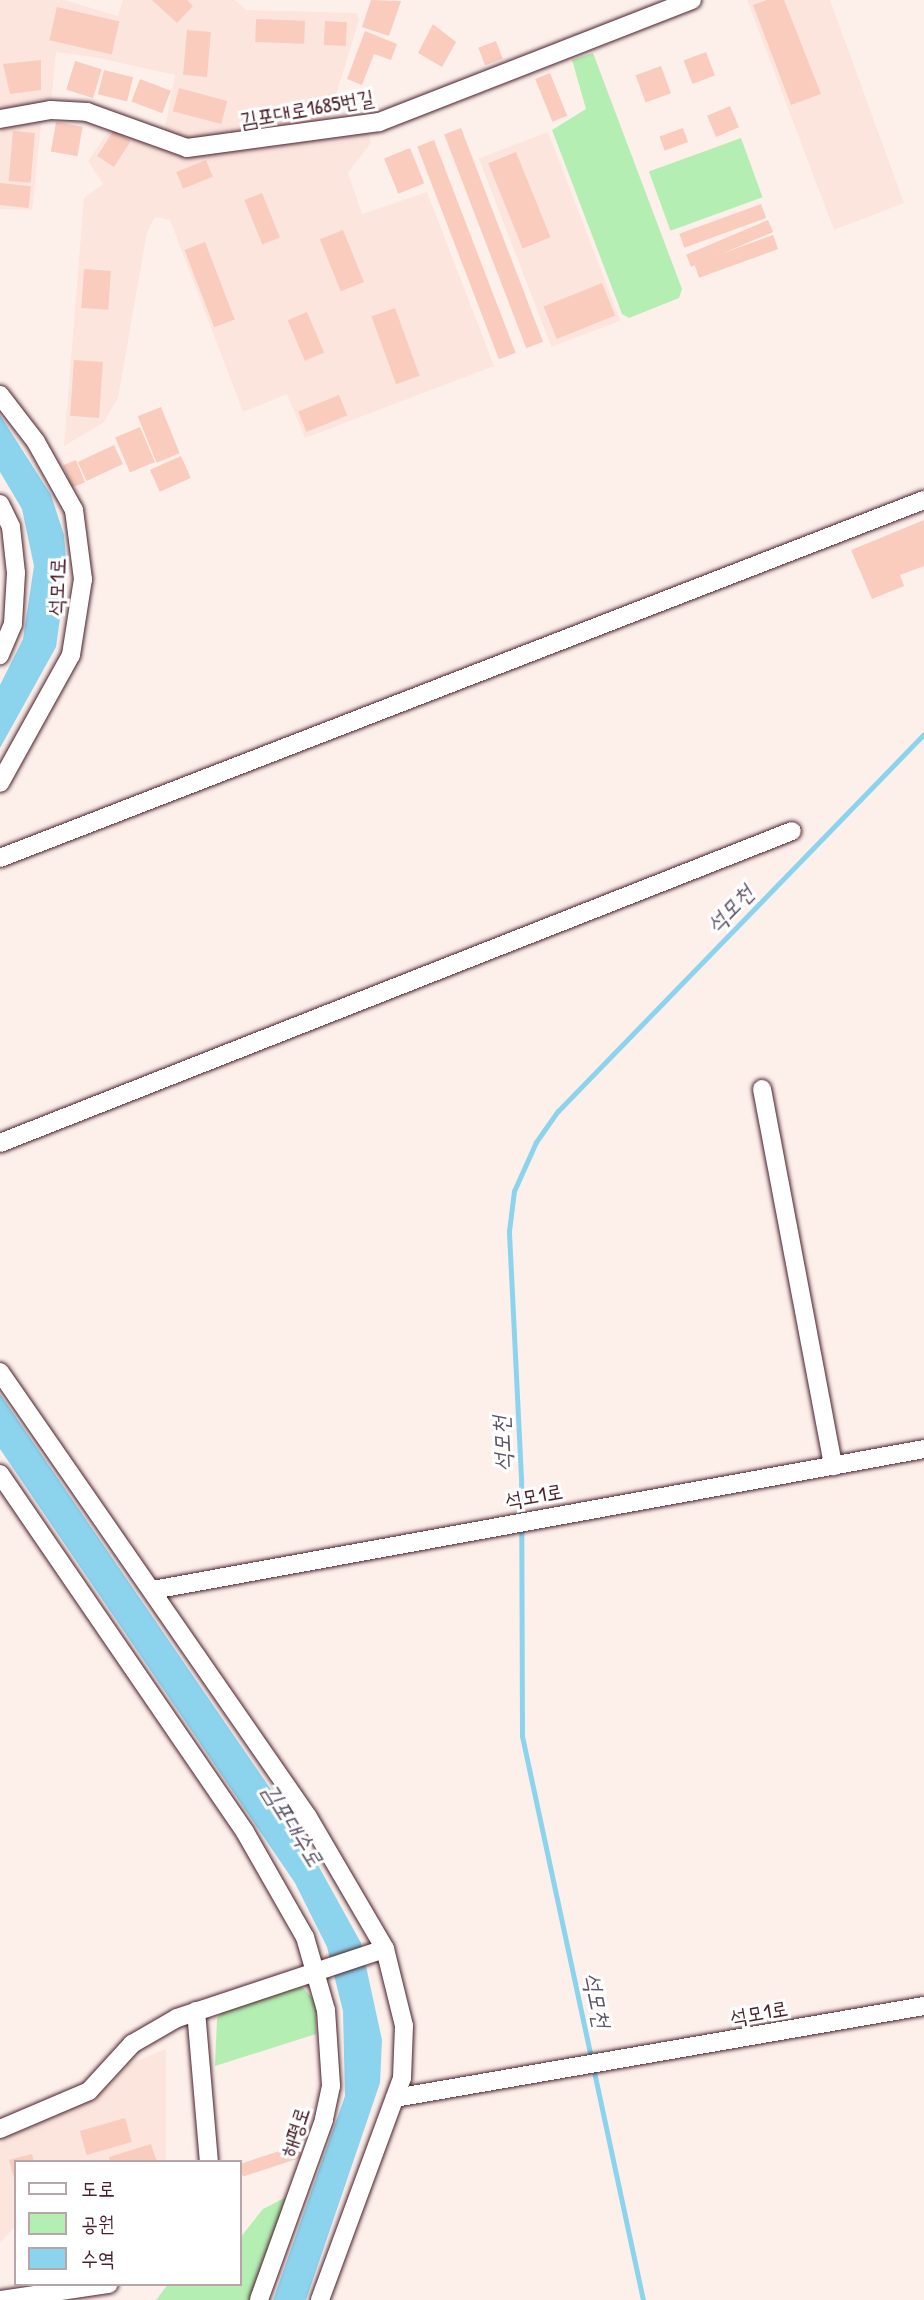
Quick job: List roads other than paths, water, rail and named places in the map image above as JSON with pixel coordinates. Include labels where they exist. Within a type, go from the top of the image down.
[{"type":"lane","name":"김포대로1685번길","points":[[0,119],[51,110],[86,112],[187,148],[379,122],[692,0]]},
{"type":"lane","name":"석모1로","points":[[0,395],[37,442],[74,510],[83,579],[71,654],[0,783]]},
{"type":"lane","points":[[0,858],[924,500]]},
{"type":"lane","points":[[0,505],[11,527],[16,573],[13,624],[0,656]]},
{"type":"lane","points":[[0,1143],[792,831]]},
{"type":"lane","points":[[762,1089],[833,1466]]},
{"type":"lane","points":[[0,1372],[308,1817],[379,1951],[404,2026],[404,2064],[395,2098],[381,2124],[320,2300]]},
{"type":"lane","name":"석모1로","points":[[153,1590],[924,1449]]},
{"type":"lane","name":"해평로","points":[[0,1474],[244,1832],[292,1911],[318,1972],[330,2036],[328,2106],[259,2300]]},
{"type":"lane","points":[[0,2129],[89,2091],[132,2044],[196,2011],[379,1951]]},
{"type":"lane","name":"석모1로","points":[[395,2098],[924,2006]]},
{"type":"lane","points":[[196,2011],[209,2160]]},
{"type":"lane","points":[[0,2300],[95,2286]]},
{"type":"water","points":[[0,415],[51,495],[64,535],[67,569],[56,647],[0,748],[0,685],[23,639],[34,566],[22,509],[0,472]]},
{"type":"water","name":"김포대수로","points":[[0,1394],[298,1829],[361,1943],[382,2040],[380,2083],[306,2300],[273,2300],[345,2096],[343,2011],[327,1947],[295,1883],[0,1449]]},
{"type":"waterway","name":"석모천","points":[[643,2300],[522,1736],[521,1478],[509,1231],[514,1191],[536,1142],[558,1111],[924,734]]}]
